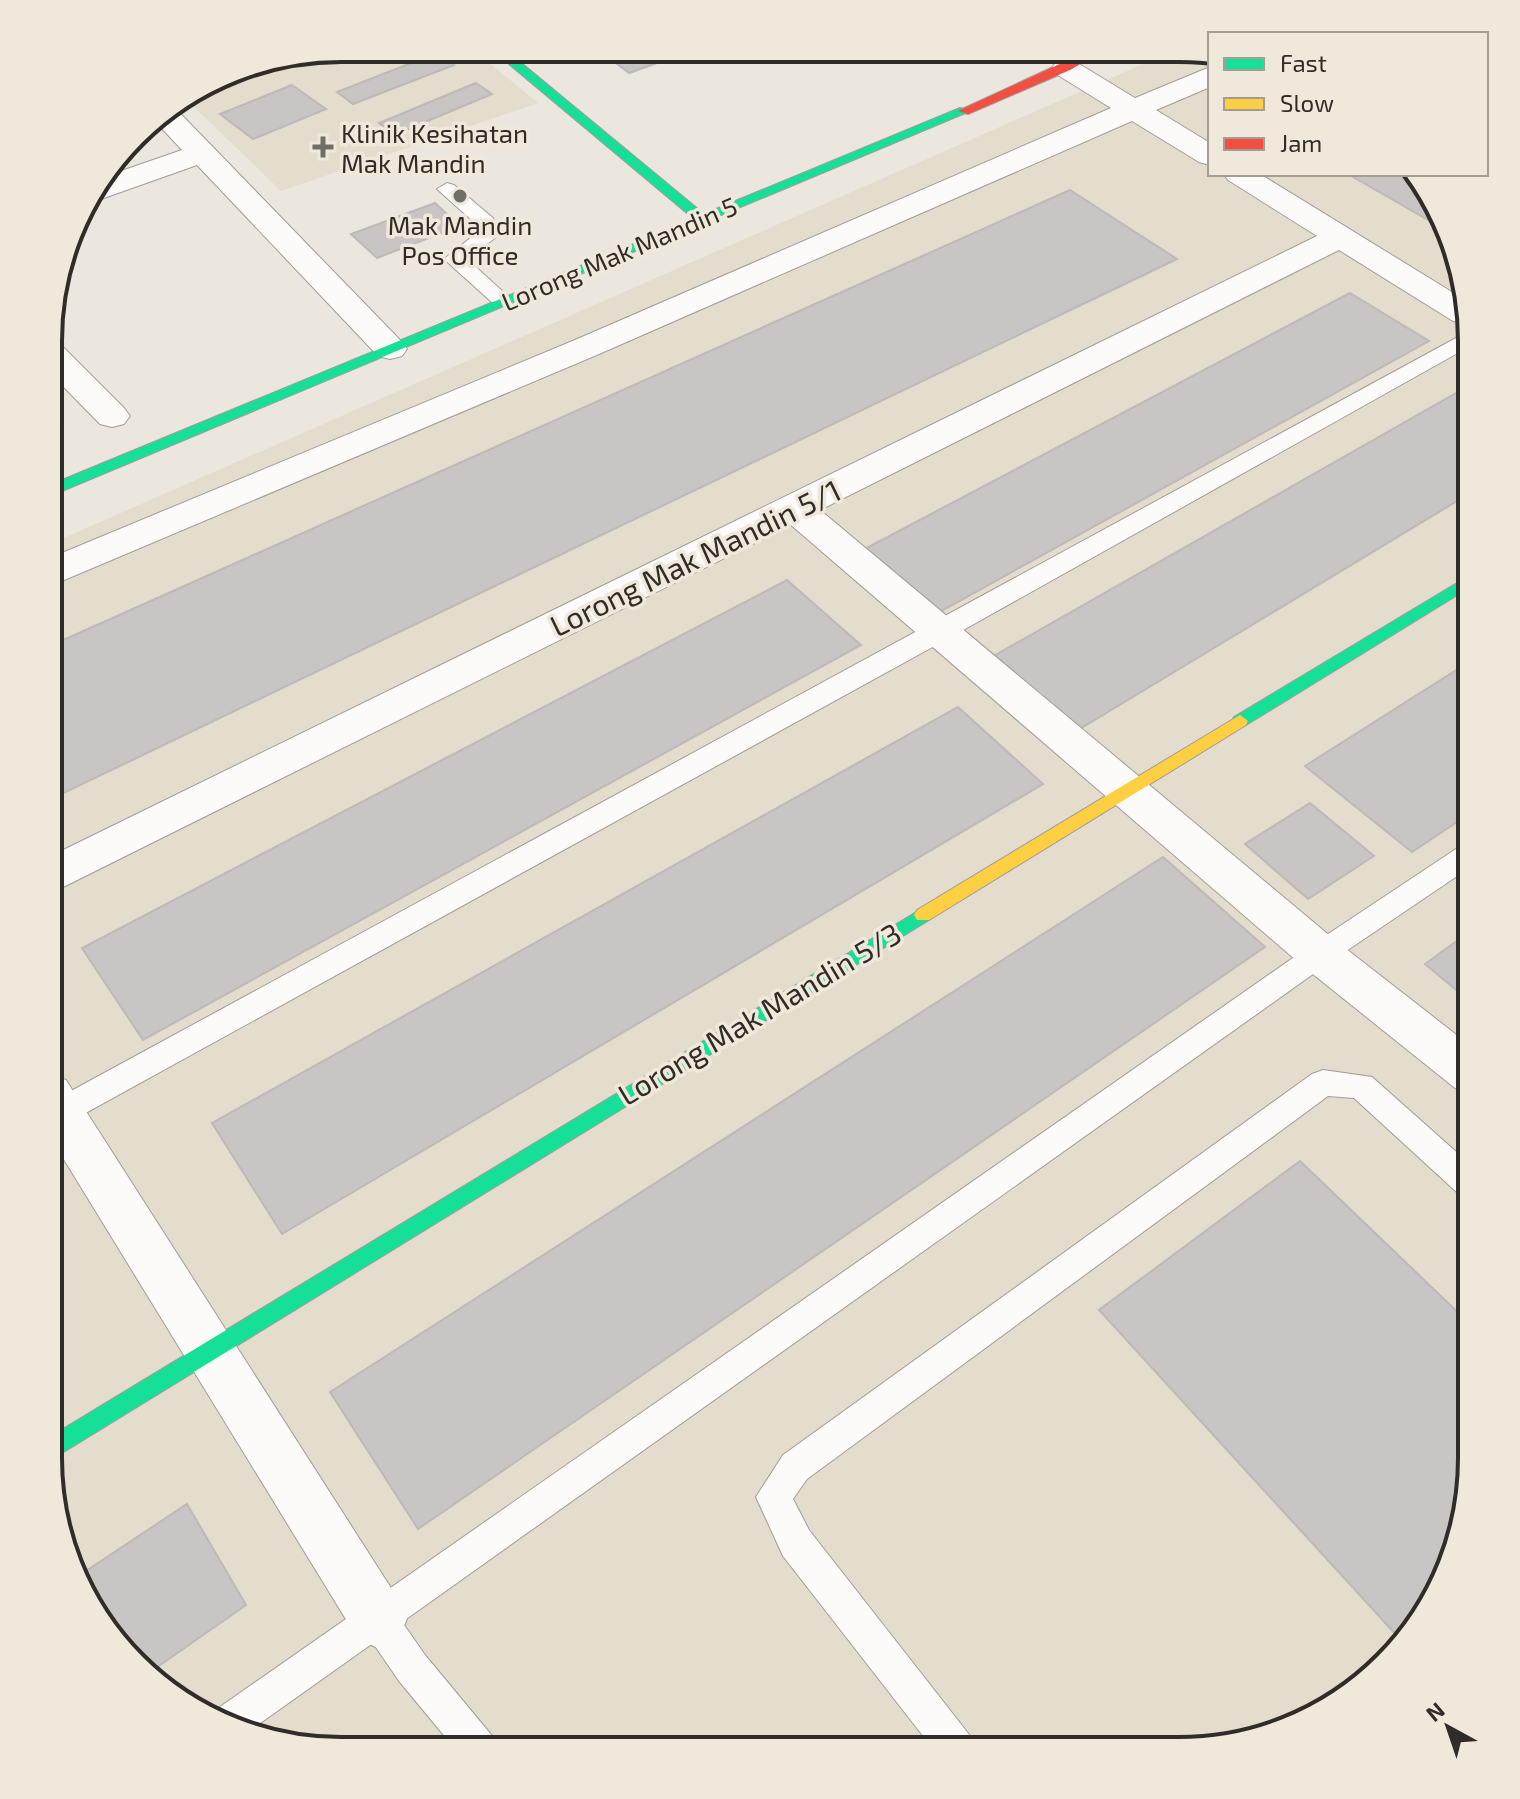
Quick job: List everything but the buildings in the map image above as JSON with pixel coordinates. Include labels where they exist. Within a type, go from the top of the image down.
[{"type":"street","name":"Lorong Mak Mandin 5","points":[[62,486],[1077,62]]},
{"type":"street","points":[[513,63],[701,218]]},
{"type":"street","points":[[1066,68],[1208,155]]},
{"type":"street","points":[[62,568],[587,347],[1208,77]]},
{"type":"street","points":[[171,120],[390,349]]},
{"type":"street","points":[[110,185],[202,153]]},
{"type":"street","points":[[1242,176],[1456,309]]},
{"type":"street","name":"Lorong Mak Mandin 5/1","points":[[62,871],[1340,237]]},
{"type":"street","points":[[62,365],[112,416]]},
{"type":"street","points":[[794,508],[1320,954],[1457,1062]]},
{"type":"street","name":"Lorong Mak Mandin 5/3","points":[[62,1441],[1458,588]]},
{"type":"street","points":[[62,1116],[378,1619]]},
{"type":"lane","points":[[447,189],[486,222],[488,234],[454,259],[503,302]]},
{"type":"lane","points":[[62,1099],[940,632],[1458,344]]},
{"type":"lane","points":[[237,1717],[1320,954],[1458,862]]},
{"type":"lane","points":[[947,1736],[796,1543],[774,1497],[795,1467],[1323,1083],[1361,1086],[1457,1173]]},
{"type":"lane","points":[[378,1619],[412,1668],[468,1736]]},
{"type":"shaded area","points":[[1148,62],[1208,64],[1208,176],[1403,176],[1437,234],[1456,305],[1458,341],[1457,1476],[1453,1512],[1437,1565],[1421,1597],[1400,1628],[1349,1679],[1318,1700],[1286,1716],[1251,1727],[1197,1736],[323,1736],[287,1732],[234,1716],[202,1700],[171,1679],[120,1628],[99,1597],[83,1565],[64,1494],[62,539]]},
{"type":"shaded area","name":"Klinik Kesihatan Mak Mandin","points":[[323,63],[489,63],[538,103],[281,191],[193,105],[251,77],[287,67]]},
{"type":"traffic: fast","points":[[513,63],[701,218]]},
{"type":"traffic: fast","points":[[62,486],[964,111]]},
{"type":"traffic: fast","points":[[1240,721],[1458,588]]},
{"type":"traffic: fast","points":[[62,1441],[923,915]]},
{"type":"traffic: slow","points":[[923,915],[1240,721]]},
{"type":"traffic: jam","points":[[964,111],[1077,62]]},
{"type":"place","name":"Klinik Kesihatan Mak Mandin","points":[[323,147]]},
{"type":"place","name":"Mak Mandin Pos Office","points":[[460,196]]}]
